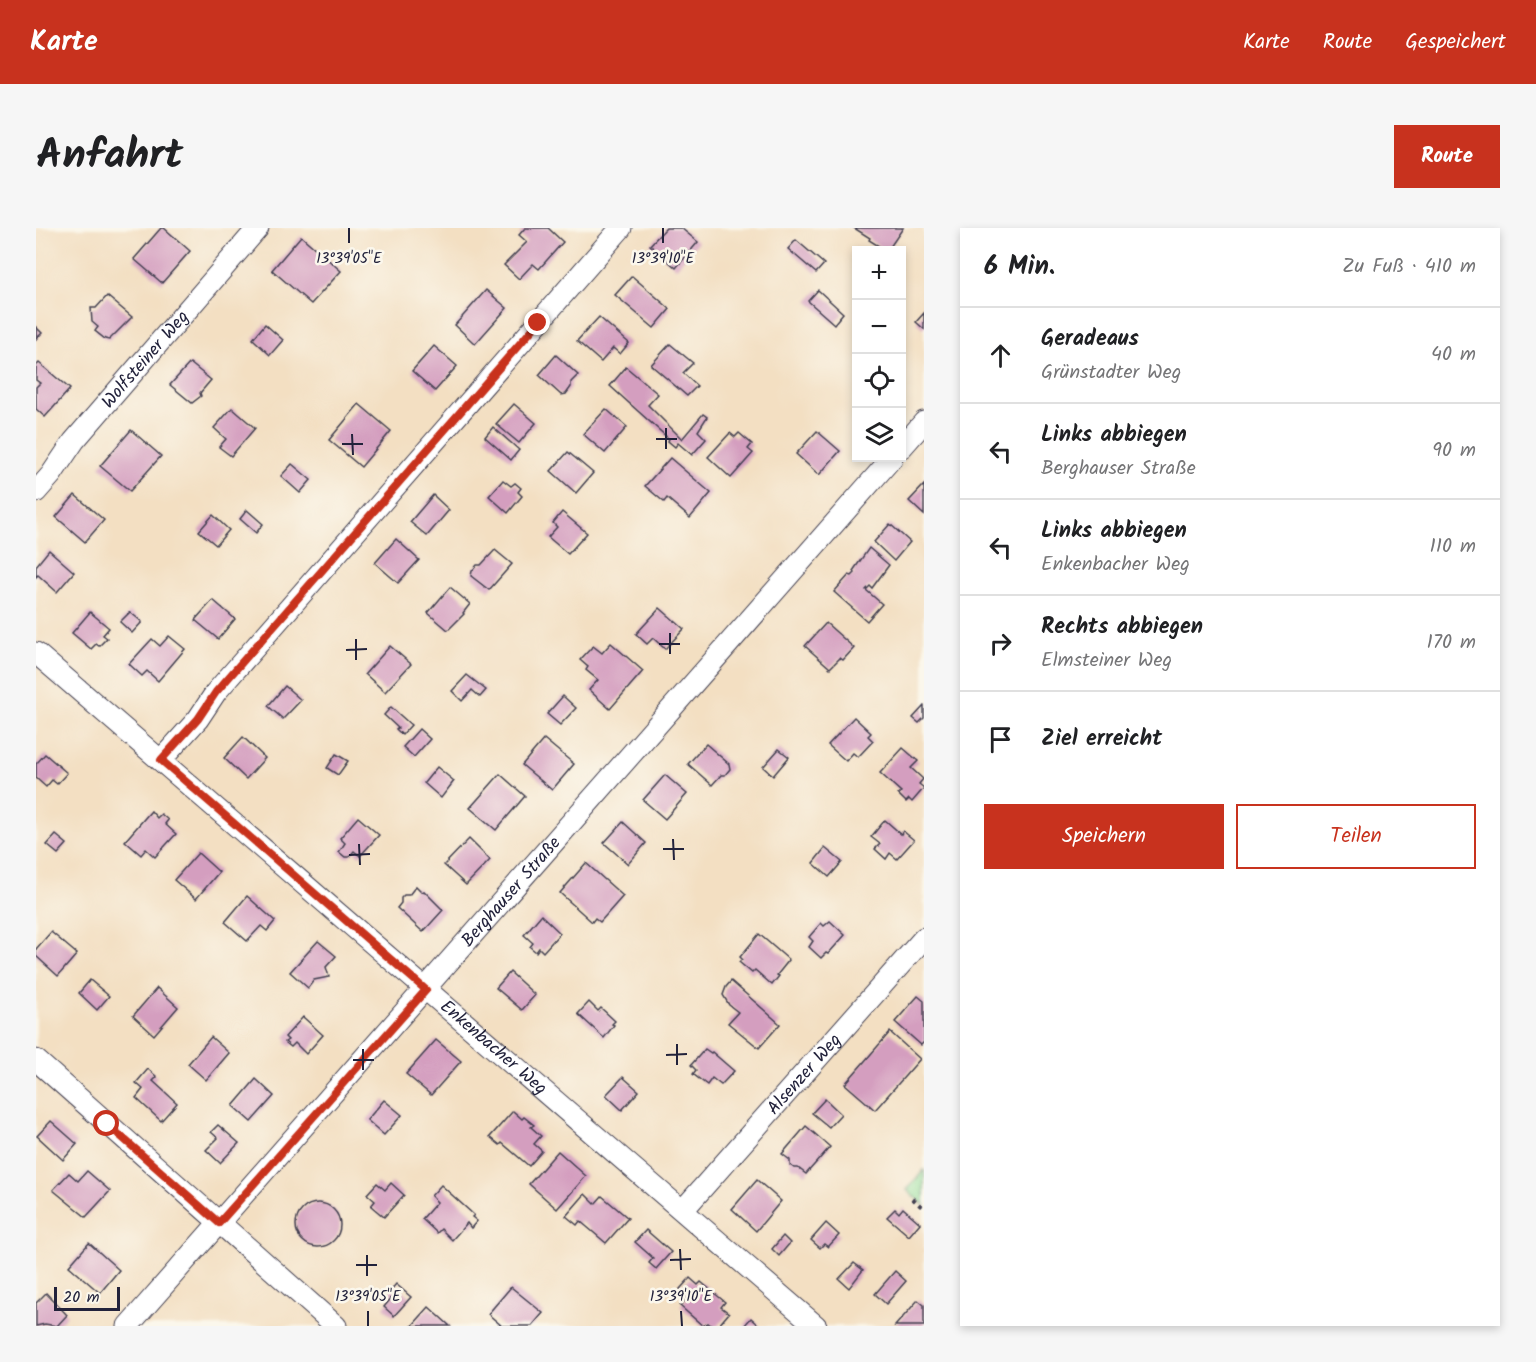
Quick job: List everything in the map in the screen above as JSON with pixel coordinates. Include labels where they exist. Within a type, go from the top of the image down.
[{"type":"street","name":"Wolfsteiner Weg","points":[[36,492],[81,433],[258,228]]},
{"type":"street","points":[[161,760],[198,719],[216,692],[621,228]]},
{"type":"street","points":[[906,442],[924,422]]},
{"type":"street","name":"Berghauser Straße","points":[[128,1326],[888,462]]},
{"type":"street","name":"Enkenbacher Weg","points":[[36,653],[816,1326]]},
{"type":"street","name":"Alsenzer Weg","points":[[683,1210],[924,938]]},
{"type":"street","points":[[36,1060],[336,1326]]},
{"type":"path","points":[[912,1198],[924,1209]]},
{"type":"green space","points":[[924,1170],[924,1205],[907,1190]]},
{"type":"building","points":[[161,228],[164,228],[190,251],[162,283],[134,259]]},
{"type":"building","points":[[525,228],[548,228],[563,242],[539,269],[533,264],[519,279],[504,265],[527,242],[519,235]]},
{"type":"building","points":[[666,228],[681,228],[698,242],[676,268],[650,245]]},
{"type":"building","points":[[854,228],[903,228],[891,246],[879,246],[869,240],[870,238]]},
{"type":"building","points":[[301,236],[341,271],[311,304],[272,270]]},
{"type":"building","points":[[796,240],[824,264],[816,273],[788,249]]},
{"type":"building","points":[[632,276],[670,309],[654,328],[615,295]]},
{"type":"building","points":[[486,290],[507,308],[475,344],[455,325]]},
{"type":"building","points":[[818,290],[843,313],[834,324],[808,301]]},
{"type":"building","points":[[107,296],[132,317],[109,340],[95,331],[98,327],[92,322],[91,308],[96,308]]},
{"type":"building","points":[[924,313],[924,329],[916,322]]},
{"type":"building","points":[[599,317],[629,343],[620,354],[613,348],[601,362],[577,341]]},
{"type":"building","points":[[265,324],[283,340],[270,355],[253,339]]},
{"type":"building","points":[[36,327],[42,333],[36,339]]},
{"type":"building","points":[[670,344],[693,363],[683,373],[697,386],[687,396],[651,365]]},
{"type":"building","points":[[434,346],[457,366],[435,391],[412,371]]},
{"type":"building","points":[[556,355],[578,375],[571,382],[571,387],[566,394],[561,395],[539,375]]},
{"type":"building","points":[[39,363],[70,389],[45,417],[36,409],[36,387],[40,383],[36,380],[36,366]]},
{"type":"building","points":[[190,363],[211,380],[200,393],[201,396],[192,403],[170,385]]},
{"type":"building","points":[[626,367],[658,394],[648,405],[682,439],[703,414],[707,417],[698,431],[706,439],[692,455],[678,443],[675,447],[610,386]]},
{"type":"building","points":[[359,404],[391,431],[361,467],[329,440]]},
{"type":"building","points":[[514,404],[536,423],[519,443],[496,424]]},
{"type":"building","points":[[232,408],[255,428],[231,456],[219,447],[226,439],[214,428]]},
{"type":"building","points":[[606,409],[627,427],[605,453],[583,434]]},
{"type":"building","points":[[493,427],[519,450],[511,460],[485,437]]},
{"type":"building","points":[[131,430],[161,456],[130,491],[100,466]]},
{"type":"building","points":[[817,431],[840,451],[819,475],[796,454]]},
{"type":"building","points":[[730,433],[735,437],[739,433],[752,444],[748,449],[753,453],[731,478],[708,457]]},
{"type":"building","points":[[568,452],[593,473],[576,493],[551,471]]},
{"type":"building","points":[[670,458],[711,493],[690,518],[667,498],[664,502],[645,486]]},
{"type":"building","points":[[292,464],[311,480],[300,493],[281,476]]},
{"type":"building","points":[[503,480],[511,486],[515,483],[521,488],[518,492],[522,496],[508,513],[489,496]]},
{"type":"building","points":[[924,485],[924,515],[909,501]]},
{"type":"building","points":[[75,495],[104,520],[85,542],[56,517]]},
{"type":"building","points":[[433,495],[449,510],[427,536],[410,522]]},
{"type":"building","points":[[247,510],[263,524],[256,533],[240,519]]},
{"type":"building","points":[[562,512],[587,533],[568,554],[548,537],[557,527],[553,523]]},
{"type":"building","points":[[213,515],[229,530],[216,545],[199,531]]},
{"type":"building","points":[[890,524],[910,542],[894,561],[874,542]]},
{"type":"building","points":[[396,539],[419,560],[398,583],[375,563]]},
{"type":"building","points":[[869,548],[889,565],[872,588],[870,586],[866,590],[882,604],[867,621],[834,592],[849,575],[852,576],[855,573],[853,571]]},
{"type":"building","points":[[49,550],[74,572],[57,592],[38,575],[36,577],[36,566]]},
{"type":"building","points":[[495,550],[512,564],[489,590],[471,576],[477,565],[481,565]]},
{"type":"building","points":[[450,587],[470,604],[464,614],[448,630],[428,613]]},
{"type":"building","points":[[213,600],[235,619],[218,639],[195,620]]},
{"type":"building","points":[[660,608],[684,629],[665,649],[653,638],[647,644],[636,634]]},
{"type":"building","points":[[90,612],[109,628],[103,635],[107,638],[99,646],[96,644],[91,649],[72,633]]},
{"type":"building","points":[[130,612],[142,622],[132,633],[120,622]]},
{"type":"building","points":[[826,623],[854,648],[843,660],[840,658],[830,668],[805,646]]},
{"type":"building","points":[[169,636],[185,649],[158,681],[147,671],[142,676],[129,664],[152,639],[160,646]]},
{"type":"building","points":[[611,643],[643,671],[610,709],[589,690],[598,680],[586,670],[588,667],[580,660],[593,646],[602,653]]},
{"type":"building","points":[[390,646],[411,664],[385,692],[365,674]]},
{"type":"building","points":[[467,675],[486,690],[480,697],[472,690],[462,701],[452,691]]},
{"type":"building","points":[[285,686],[301,700],[283,719],[268,706]]},
{"type":"building","points":[[563,696],[576,708],[560,725],[547,714]]},
{"type":"building","points":[[924,706],[924,718],[919,723],[913,718]]},
{"type":"building","points":[[391,707],[411,725],[402,735],[384,715]]},
{"type":"building","points":[[854,717],[871,733],[868,736],[873,741],[858,757],[853,753],[846,761],[828,745]]},
{"type":"building","points":[[419,729],[430,739],[414,757],[403,747]]},
{"type":"building","points":[[243,737],[265,758],[246,779],[224,758]]},
{"type":"building","points":[[544,739],[574,764],[552,790],[522,765]]},
{"type":"building","points":[[706,744],[729,764],[730,769],[712,785],[688,764]]},
{"type":"building","points":[[903,748],[918,761],[911,768],[923,779],[919,784],[924,788],[912,802],[909,799],[906,802],[898,794],[901,792],[880,773]]},
{"type":"building","points":[[779,749],[789,757],[773,776],[763,767]]},
{"type":"building","points":[[45,754],[67,773],[57,784],[52,780],[46,787],[36,778],[36,764]]},
{"type":"building","points":[[336,754],[348,761],[338,775],[327,768]]},
{"type":"building","points":[[437,767],[454,781],[441,798],[424,783]]},
{"type":"building","points":[[500,774],[525,796],[496,830],[470,808]]},
{"type":"building","points":[[665,775],[687,794],[665,819],[643,800]]},
{"type":"building","points":[[151,811],[157,818],[161,814],[168,820],[165,824],[176,834],[155,857],[146,849],[141,855],[125,841]]},
{"type":"building","points":[[358,817],[379,835],[360,856],[354,851],[349,857],[345,857],[339,852],[345,843],[340,838]]},
{"type":"building","points":[[885,820],[901,834],[903,831],[914,840],[897,859],[890,853],[886,859],[875,849],[880,844],[871,837]]},
{"type":"building","points":[[623,822],[646,843],[628,864],[604,843]]},
{"type":"building","points":[[56,835],[67,844],[58,854],[47,845]]},
{"type":"building","points":[[469,839],[490,860],[466,885],[444,865]]},
{"type":"building","points":[[825,848],[842,862],[829,877],[813,863]]},
{"type":"building","points":[[198,853],[219,872],[196,899],[174,880]]},
{"type":"building","points":[[586,863],[623,896],[600,922],[595,918],[592,922],[560,893]]},
{"type":"building","points":[[416,886],[443,910],[423,932],[397,908],[401,903],[401,898],[409,895]]},
{"type":"building","points":[[247,896],[275,921],[267,931],[261,926],[247,941],[225,922]]},
{"type":"building","points":[[541,915],[560,933],[543,952],[539,948],[536,952],[530,947],[533,943],[524,935]]},
{"type":"building","points":[[830,921],[845,935],[828,954],[826,953],[821,958],[809,947],[813,941],[809,937],[821,923],[824,926]]},
{"type":"building","points":[[51,932],[77,954],[58,976],[36,956],[36,949]]},
{"type":"building","points":[[759,934],[789,960],[772,985],[755,970],[752,973],[739,962],[742,959],[740,957]]},
{"type":"building","points":[[318,941],[336,956],[326,967],[329,977],[314,980],[308,988],[290,972]]},
{"type":"building","points":[[510,972],[535,995],[522,1010],[496,988]]},
{"type":"building","points":[[90,980],[109,996],[97,1010],[79,993]]},
{"type":"building","points":[[731,981],[780,1024],[759,1048],[728,1023],[738,1012],[729,1005],[723,995]]},
{"type":"building","points":[[157,988],[178,1007],[154,1035],[133,1016]]},
{"type":"building","points":[[918,996],[924,1001],[924,1042],[921,1045],[895,1022]]},
{"type":"building","points":[[589,1002],[598,1011],[601,1008],[615,1021],[604,1038],[578,1014]]},
{"type":"building","points":[[303,1017],[323,1035],[306,1054],[295,1043],[291,1047],[285,1042],[288,1040],[285,1037]]},
{"type":"building","points":[[890,1032],[920,1059],[875,1110],[845,1084]]},
{"type":"building","points":[[211,1037],[229,1053],[206,1080],[188,1064]]},
{"type":"building","points":[[436,1040],[461,1061],[431,1095],[406,1074]]},
{"type":"building","points":[[705,1049],[712,1052],[734,1071],[721,1085],[712,1078],[707,1085],[693,1074],[696,1070],[691,1065]]},
{"type":"building","points":[[148,1069],[157,1077],[153,1081],[177,1103],[161,1121],[136,1098],[143,1089],[136,1083]]},
{"type":"building","points":[[623,1077],[639,1091],[622,1110],[606,1095]]},
{"type":"building","points":[[256,1079],[274,1096],[251,1122],[233,1106]]},
{"type":"building","points":[[825,1099],[841,1114],[829,1127],[812,1113]]},
{"type":"building","points":[[384,1100],[402,1115],[384,1135],[367,1120]]},
{"type":"building","points":[[513,1111],[534,1125],[531,1127],[541,1136],[534,1144],[542,1151],[529,1166],[502,1143],[500,1145],[490,1137]]},
{"type":"building","points":[[51,1121],[77,1144],[63,1160],[37,1136]]},
{"type":"building","points":[[218,1125],[239,1143],[220,1163],[206,1150],[218,1138],[211,1132]]},
{"type":"building","points":[[806,1126],[830,1147],[806,1174],[790,1165],[790,1160],[782,1154]]},
{"type":"building","points":[[558,1151],[586,1176],[557,1209],[529,1184]]},
{"type":"building","points":[[87,1171],[110,1191],[86,1217],[53,1190],[69,1173],[78,1181]]},
{"type":"building","points":[[757,1180],[781,1201],[756,1231],[732,1209]]},
{"type":"building","points":[[377,1183],[385,1190],[391,1183],[404,1195],[384,1217],[371,1206],[375,1201],[367,1194]]},
{"type":"building","points":[[441,1185],[474,1215],[472,1217],[477,1221],[471,1228],[467,1223],[452,1240],[441,1229],[437,1233],[422,1219],[437,1202],[431,1196]]},
{"type":"building","points":[[585,1194],[595,1204],[602,1196],[628,1218],[606,1243],[580,1221],[577,1225],[566,1216]]},
{"type":"building","points":[[318,1203],[334,1209],[340,1225],[334,1241],[318,1247],[302,1241],[296,1225],[302,1209]]},
{"type":"building","points":[[903,1208],[920,1223],[909,1236],[887,1217],[895,1209],[899,1213]]},
{"type":"building","points":[[826,1223],[839,1235],[828,1247],[824,1244],[820,1248],[811,1240]]},
{"type":"building","points":[[646,1230],[671,1252],[656,1269],[649,1263],[653,1258],[635,1242]]},
{"type":"building","points":[[783,1236],[790,1243],[779,1256],[772,1249]]},
{"type":"building","points":[[89,1243],[119,1270],[100,1293],[69,1266]]},
{"type":"building","points":[[854,1263],[863,1270],[849,1288],[839,1279]]},
{"type":"building","points":[[895,1271],[906,1281],[886,1304],[875,1294]]},
{"type":"building","points":[[690,1278],[698,1285],[701,1282],[725,1302],[721,1307],[729,1313],[718,1326],[708,1323],[703,1326],[680,1306],[688,1297],[680,1289]]},
{"type":"building","points":[[396,1284],[411,1297],[394,1316],[384,1307],[393,1296],[389,1292]]},
{"type":"building","points":[[511,1287],[543,1313],[532,1326],[502,1326],[488,1314]]},
{"type":"building","points":[[46,1293],[67,1315],[57,1326],[45,1324],[36,1326],[36,1303]]},
{"type":"building","points":[[918,1300],[924,1305],[924,1326],[895,1326]]},
{"type":"building","points":[[429,1307],[450,1326],[412,1326]]},
{"type":"building","points":[[751,1318],[760,1326],[744,1326]]},
{"type":"route","points":[[107,1124],[219,1223],[426,990],[161,760],[198,719],[216,692],[538,323]]}]
